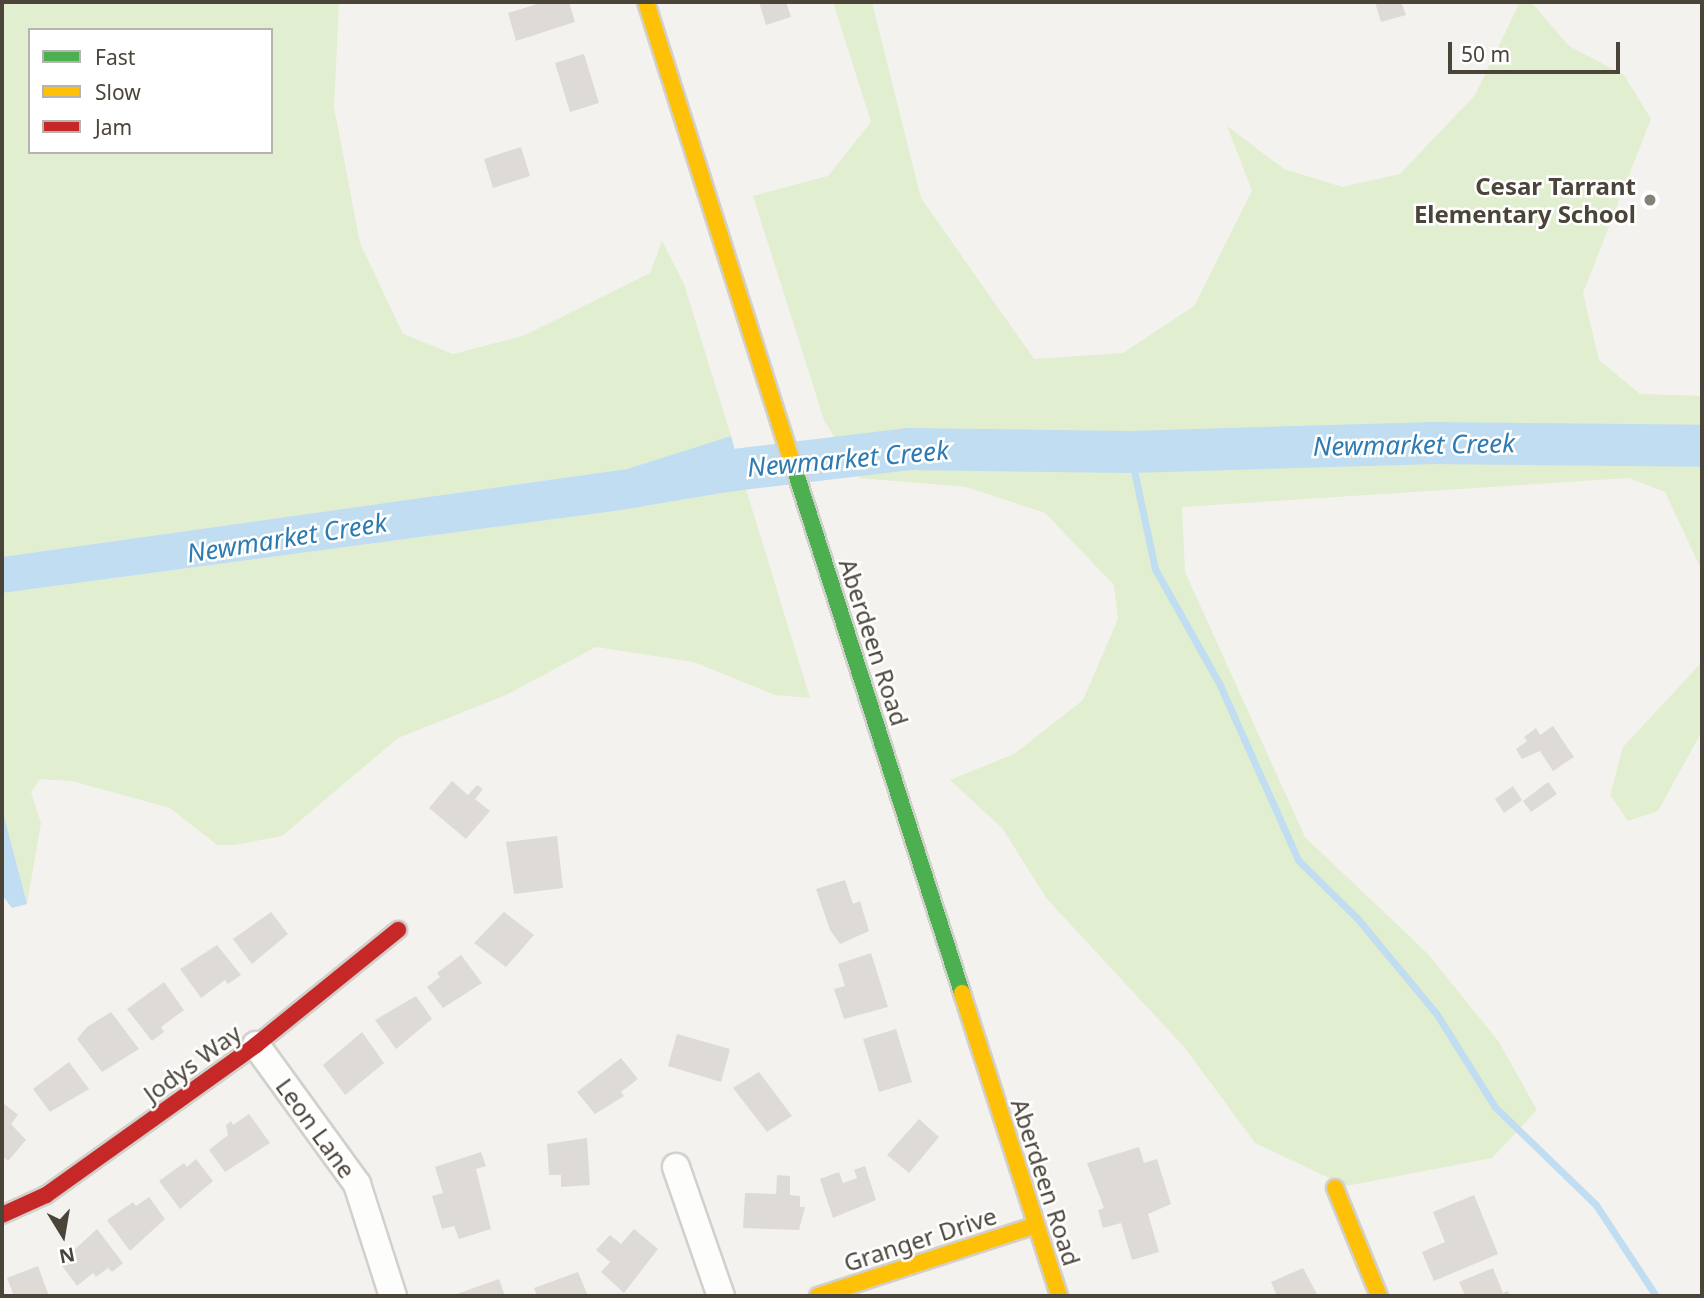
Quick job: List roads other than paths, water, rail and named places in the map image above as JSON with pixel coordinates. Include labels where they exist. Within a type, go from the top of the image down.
[{"type":"main road","name":"Aberdeen Road","points":[[646,2],[1059,1296]]},
{"type":"main road","name":"Jodys Way","points":[[2,1215],[46,1195],[256,1045],[398,930]]},
{"type":"main road","points":[[1335,1188],[1379,1296]]},
{"type":"main road","name":"Granger Drive","points":[[818,1296],[1036,1225]]},
{"type":"street","name":"Leon Lane","points":[[256,1045],[357,1184],[393,1296]]},
{"type":"street","points":[[676,1167],[721,1296]]},
{"type":"water","name":"Newmarket Creek","points":[[731,436],[746,489],[615,511],[2,593],[2,557],[627,469]]},
{"type":"water","points":[[2,808],[27,904],[12,908],[2,895]]},
{"type":"waterway","name":"Newmarket Creek","points":[[683,476],[908,449],[1130,452],[1428,443],[1702,446]]},
{"type":"waterway","points":[[1130,452],[1155,569],[1219,683],[1298,860],[1357,918],[1436,1013],[1495,1107],[1596,1205],[1656,1296]]},
{"type":"place","name":"Cesar Tarrant Elementary School","points":[[1650,200]]}]
